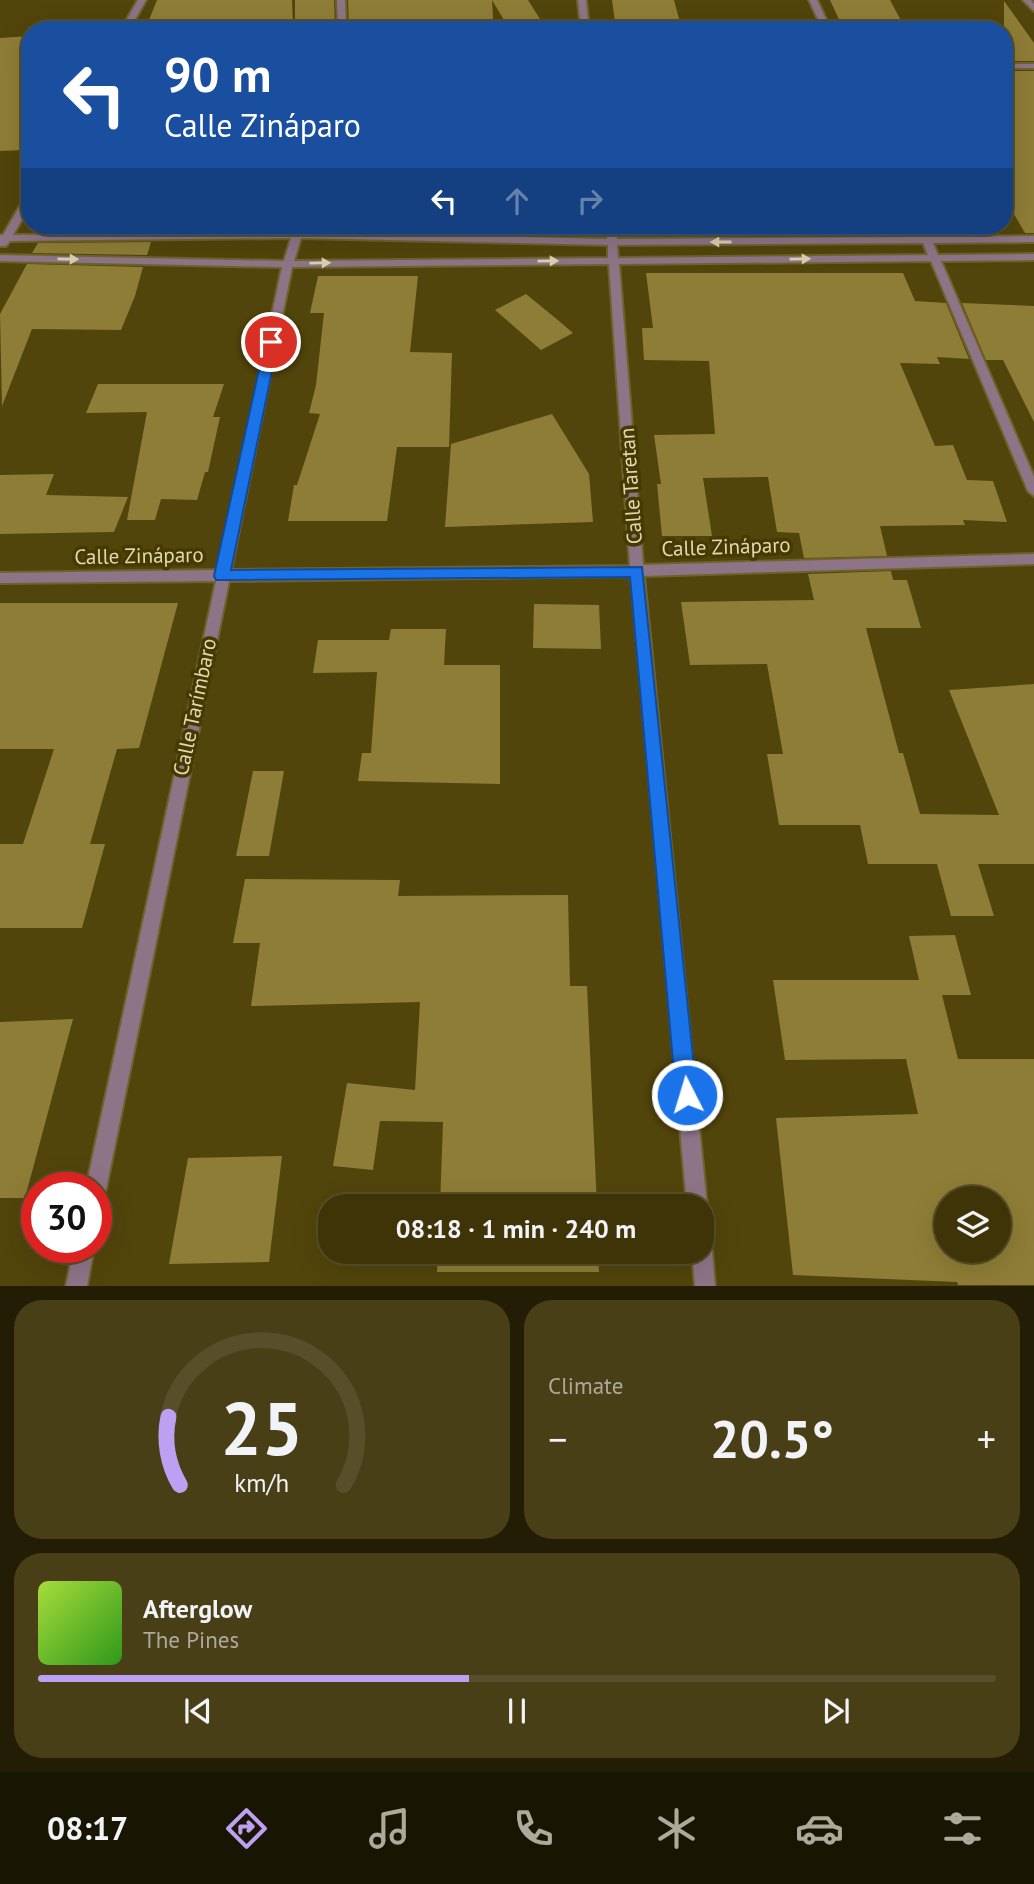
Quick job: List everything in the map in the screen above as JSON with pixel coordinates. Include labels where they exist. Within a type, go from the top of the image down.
[{"type":"street","points":[[130,21],[142,0]]},
{"type":"street","points":[[341,0],[342,21]]},
{"type":"street","points":[[582,0],[584,21]]},
{"type":"street","points":[[813,0],[823,21]]},
{"type":"street","points":[[1027,0],[1034,9]]},
{"type":"street","points":[[1013,66],[1034,65]]},
{"type":"street","points":[[0,249],[3,238],[21,211]]},
{"type":"street","points":[[3,238],[114,235]]},
{"type":"street","name":"Calle Tarímbaro","points":[[99,1172],[222,576],[288,264],[297,235]]},
{"type":"street","points":[[430,235],[614,242],[1034,239]]},
{"type":"street","name":"Calle Taretan","points":[[613,235],[637,571],[696,1194]]},
{"type":"street","points":[[926,235],[1034,491]]},
{"type":"street","points":[[0,258],[288,264],[1034,257]]},
{"type":"street","name":"Calle Zináparo","points":[[0,578],[637,571],[1034,559]]},
{"type":"street","points":[[76,1286],[81,1263]]},
{"type":"street","points":[[703,1264],[705,1286]]},
{"type":"building","points":[[157,0],[292,0],[293,21],[149,21]]},
{"type":"building","points":[[295,0],[334,0],[335,21],[295,21]]},
{"type":"building","points":[[348,0],[492,0],[493,19],[349,21]]},
{"type":"building","points":[[492,0],[528,0],[541,21],[505,21]]},
{"type":"building","points":[[612,0],[674,0],[680,21],[615,21]]},
{"type":"building","points":[[830,0],[890,0],[901,21],[840,21]]},
{"type":"building","points":[[1004,1],[1034,43],[1034,61],[1013,61],[1013,21],[1004,21]]},
{"type":"building","points":[[21,37],[21,150],[0,151],[0,38]]},
{"type":"building","points":[[1013,71],[1034,71],[1034,233],[1025,233],[1013,212]]},
{"type":"building","points":[[151,242],[147,255],[32,253],[38,243]]},
{"type":"building","points":[[27,264],[143,267],[121,330],[32,329],[2,406],[0,314]]},
{"type":"building","points":[[646,273],[903,273],[915,301],[946,303],[969,359],[937,357],[940,364],[900,363],[935,446],[953,445],[967,480],[993,481],[1007,522],[963,520],[965,525],[880,526],[887,556],[804,558],[799,533],[777,532],[768,477],[703,478],[712,536],[662,536],[657,484],[661,484],[654,435],[715,434],[709,361],[644,360],[642,328],[653,328]]},
{"type":"building","points":[[318,276],[418,276],[410,352],[452,353],[449,447],[397,447],[387,521],[288,521],[294,485],[297,485],[320,414],[309,413],[316,385],[324,313],[310,313]]},
{"type":"building","points":[[526,294],[573,333],[541,350],[495,310]]},
{"type":"building","points":[[962,303],[1034,306],[1034,422],[1003,360],[986,360]]},
{"type":"building","points":[[98,384],[224,384],[213,417],[220,417],[208,472],[205,472],[197,500],[161,499],[155,520],[127,520],[147,412],[86,413]]},
{"type":"building","points":[[552,414],[589,474],[593,522],[445,527],[451,444]]},
{"type":"building","points":[[54,474],[46,495],[128,497],[114,532],[0,534],[0,475]]},
{"type":"building","points":[[891,571],[893,580],[907,580],[921,628],[866,628],[899,753],[903,753],[920,814],[999,815],[949,690],[1034,684],[1034,864],[978,864],[994,916],[951,916],[937,864],[868,864],[860,825],[779,825],[767,754],[783,754],[767,664],[690,665],[681,602],[814,600],[808,574]]},
{"type":"building","points":[[0,603],[178,603],[139,748],[117,749],[90,844],[105,844],[82,928],[0,928],[0,844],[23,844],[54,749],[0,749]]},
{"type":"building","points":[[534,604],[599,605],[601,649],[533,648]]},
{"type":"building","points":[[391,629],[446,629],[444,665],[500,665],[500,784],[358,781],[362,753],[371,753],[377,672],[313,673],[318,640],[389,640]]},
{"type":"building","points":[[253,771],[284,771],[269,856],[236,856]]},
{"type":"building","points":[[245,879],[400,880],[398,896],[568,895],[570,986],[587,986],[596,1194],[440,1194],[443,1122],[380,1121],[373,1170],[333,1166],[347,1083],[415,1090],[420,1002],[251,1006],[260,943],[233,943]]},
{"type":"building","points":[[955,935],[971,995],[942,995],[958,1059],[1034,1059],[1034,1285],[958,1285],[957,1282],[793,1275],[776,1118],[918,1114],[906,1059],[785,1060],[773,980],[919,980],[909,936]]},
{"type":"building","points":[[73,1019],[32,1172],[21,1172],[21,1198],[0,1198],[0,1022]]},
{"type":"building","points":[[282,1156],[269,1262],[169,1264],[188,1158]]},
{"type":"building","points":[[437,1264],[599,1264],[599,1272],[437,1272]]},
{"type":"route","points":[[271,342],[222,576],[637,571],[687,1095]]}]
